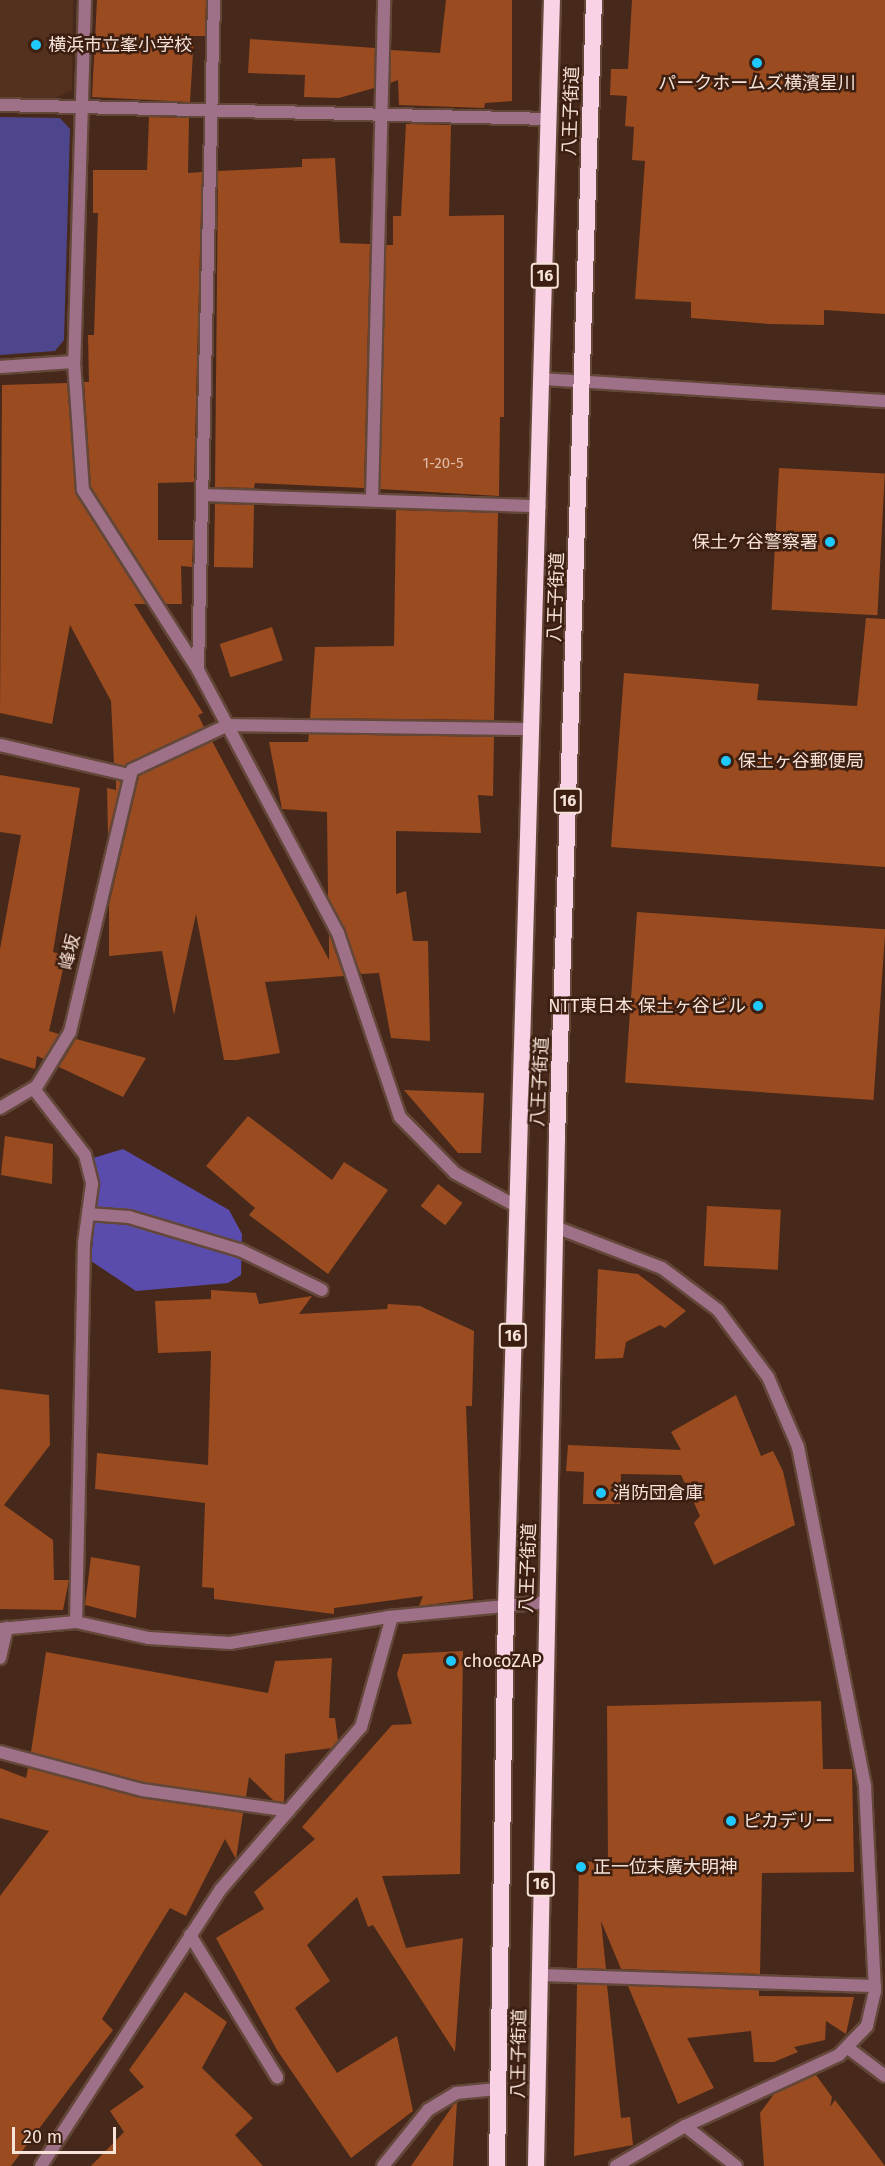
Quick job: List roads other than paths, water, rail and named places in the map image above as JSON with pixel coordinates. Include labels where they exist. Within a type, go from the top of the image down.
[{"type":"highway","name":"八王子街道","points":[[497,2166],[506,1605],[516,1206],[540,506],[552,0]]},
{"type":"highway","name":"八王子街道","points":[[536,2166],[547,1602],[594,0]]},
{"type":"street","points":[[84,0],[74,362],[83,490],[198,670],[349,957],[400,1117],[455,1173],[516,1206]]},
{"type":"street","points":[[198,670],[214,0]]},
{"type":"street","points":[[372,499],[384,0]]},
{"type":"street","points":[[0,105],[549,119]]},
{"type":"street","points":[[0,367],[74,362]]},
{"type":"street","points":[[543,379],[885,401]]},
{"type":"street","points":[[202,495],[540,506]]},
{"type":"street","points":[[0,745],[129,775],[228,725],[531,729]]},
{"type":"street","name":"峰坂","points":[[0,1108],[34,1089],[70,1032],[129,775]]},
{"type":"street","points":[[34,1089],[85,1155],[92,1184],[88,1215],[76,1622]]},
{"type":"street","points":[[88,1215],[129,1217],[240,1250],[322,1290]]},
{"type":"street","points":[[558,1228],[662,1268],[718,1310],[768,1377],[789,1427],[832,1606],[865,1786],[878,1989],[867,2026],[848,2048],[685,2126],[616,2166]]},
{"type":"street","points":[[0,1658],[4,1629],[76,1622],[149,1638],[230,1643],[392,1617],[547,1602]]},
{"type":"street","points":[[41,2166],[220,1889],[361,1727],[392,1617]]},
{"type":"street","points":[[0,1752],[142,1790],[289,1811]]},
{"type":"street","points":[[190,1935],[277,2077]]},
{"type":"street","points":[[540,1975],[878,1989]]},
{"type":"street","points":[[848,2048],[885,2076]]},
{"type":"street","points":[[383,2166],[428,2110],[456,2093],[497,2089]]},
{"type":"street","points":[[685,2126],[736,2166]]},
{"type":"place","name":"横浜市立峯小学校","points":[[36,45]]},
{"type":"place","name":"パークホームズ横濱星川","points":[[757,63]]},
{"type":"place","name":"保土ケ谷警察署","points":[[830,542]]},
{"type":"place","name":"保土ヶ谷郵便局","points":[[726,761]]},
{"type":"place","name":"NTT東日本 保土ヶ谷ビル","points":[[758,1006]]},
{"type":"place","name":"消防団倉庫","points":[[601,1493]]},
{"type":"place","name":"chocoZAP","points":[[451,1661]]},
{"type":"place","name":"ピカデリー","points":[[731,1821]]},
{"type":"place","name":"正一位末廣大明神","points":[[581,1867]]}]
